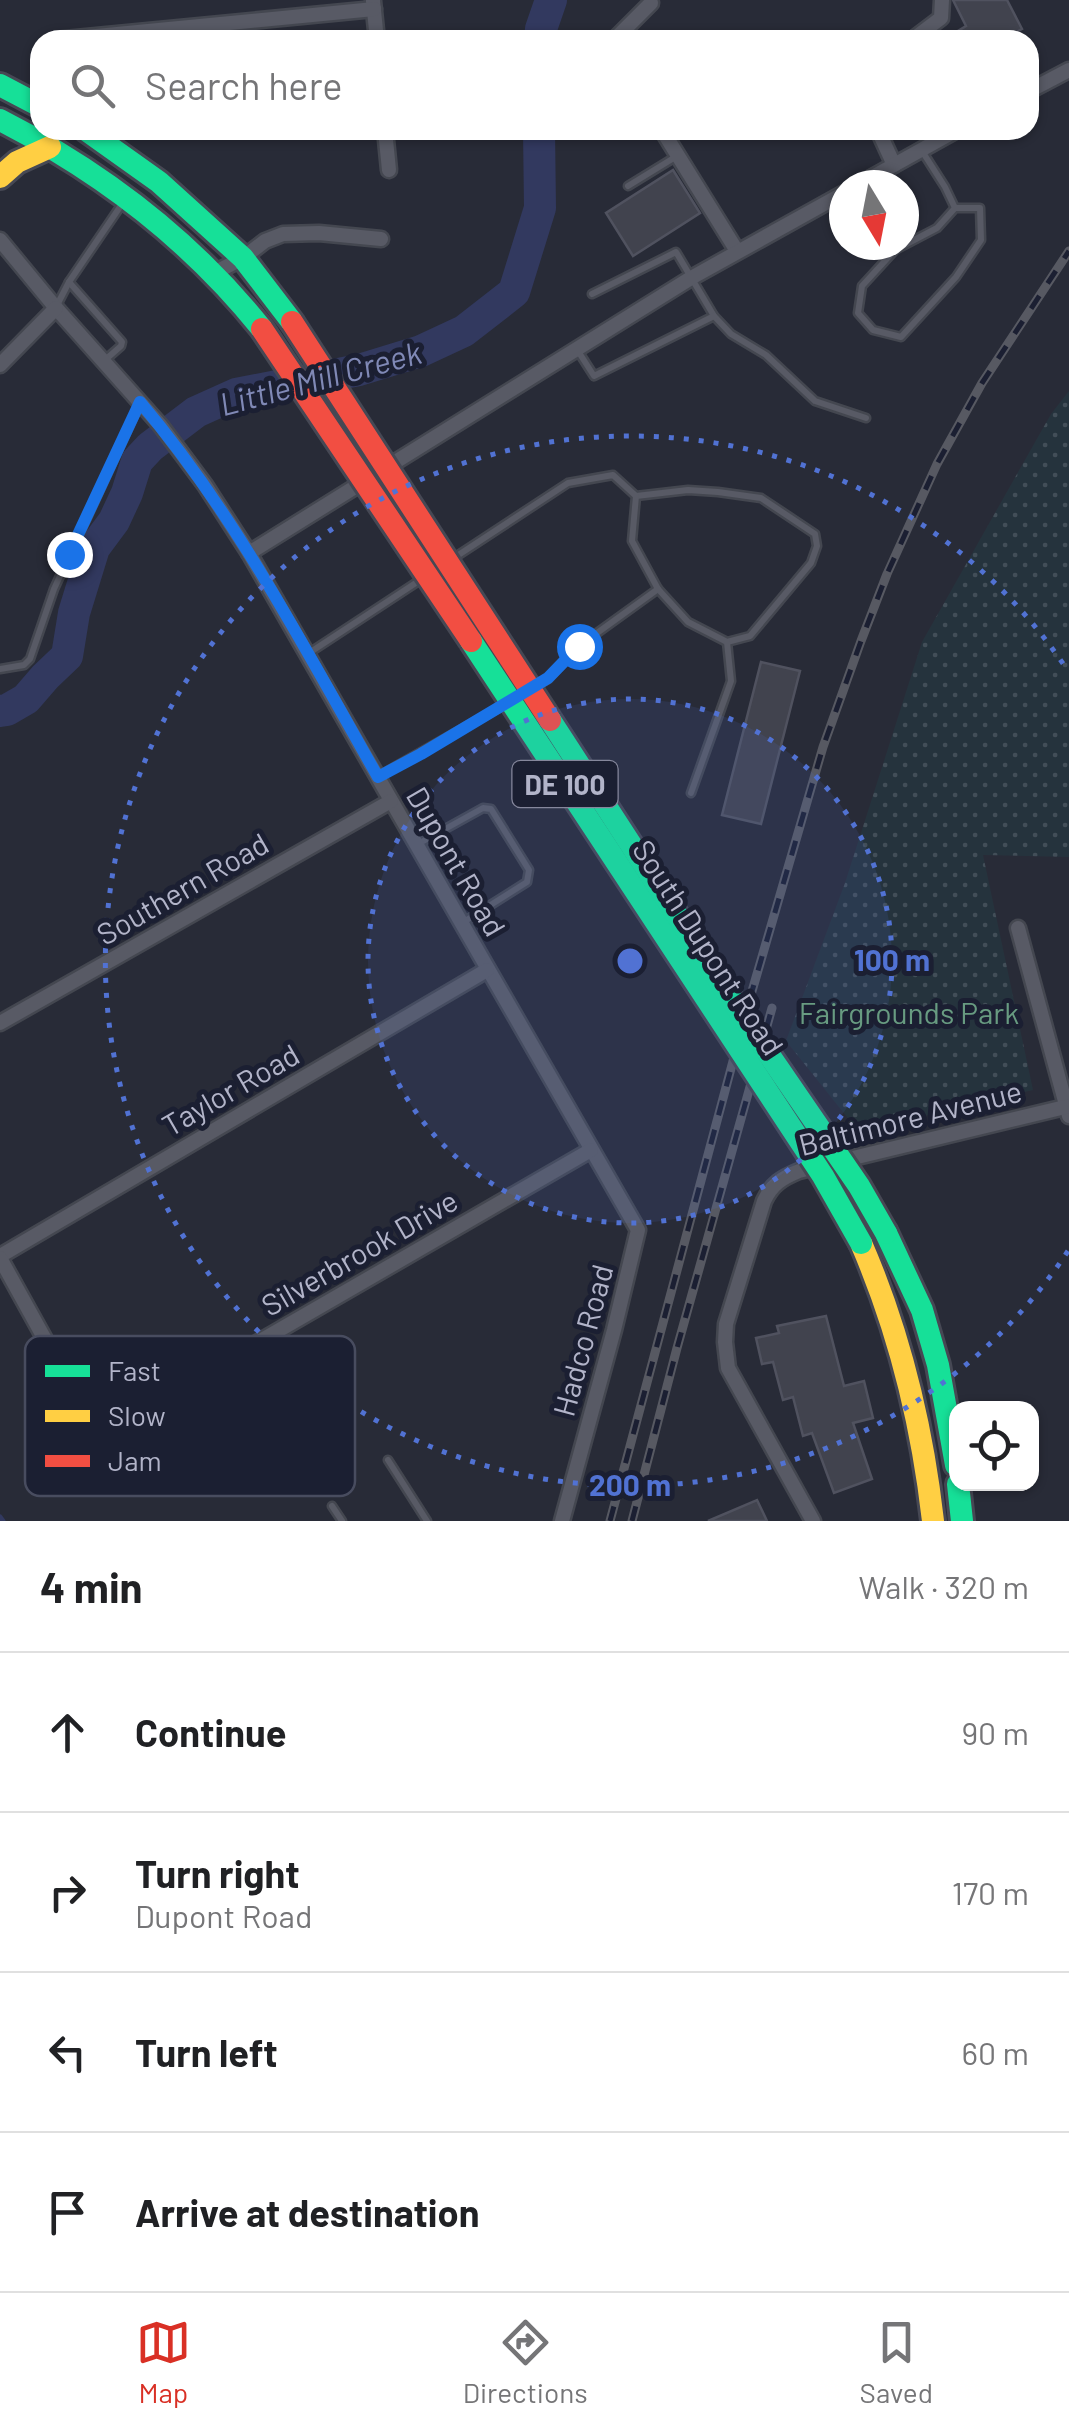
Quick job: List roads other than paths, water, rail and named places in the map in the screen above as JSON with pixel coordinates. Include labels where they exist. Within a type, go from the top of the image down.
[{"type":"main road","points":[[0,85],[30,101]]},
{"type":"main road","name":"South Dupont Road","points":[[0,120],[30,136]]},
{"type":"main road","name":"South Dupont Road","points":[[37,140],[126,198],[216,272],[262,329],[803,1144],[861,1243],[896,1328],[922,1429],[933,1521]]},
{"type":"main road","name":"South Dupont Road","points":[[100,140],[159,182],[243,258],[292,322],[737,1008],[859,1186],[922,1310],[938,1365],[949,1427]]},
{"type":"main road","points":[[0,178],[18,162],[50,147]]},
{"type":"main road","points":[[959,1491],[965,1517]]},
{"type":"street","points":[[926,30],[942,18],[942,0]]},
{"type":"street","points":[[621,30],[651,3]]},
{"type":"street","points":[[147,30],[373,5],[376,30]]},
{"type":"street","points":[[1039,86],[1069,70]]},
{"type":"street","points":[[386,140],[388,170]]},
{"type":"street","points":[[668,140],[737,252]]},
{"type":"street","points":[[883,140],[894,165]]},
{"type":"street","points":[[885,170],[940,140]]},
{"type":"street","points":[[249,554],[692,278],[829,201]]},
{"type":"street","points":[[216,272],[265,241],[284,234],[382,239]]},
{"type":"street","name":"Dupont Road","points":[[0,240],[161,426],[249,554],[638,1230]]},
{"type":"street","points":[[0,365],[56,308]]},
{"type":"street","name":"Southern Road","points":[[0,1022],[392,801]]},
{"type":"street","points":[[1018,928],[1068,1110]]},
{"type":"street","name":"Taylor Road","points":[[0,1257],[487,970]]},
{"type":"street","name":"Baltimore Avenue","points":[[813,1521],[728,1368],[726,1324],[771,1187],[800,1171],[1068,1110]]},
{"type":"street","name":"Silverbrook Drive","points":[[269,1336],[590,1150]]},
{"type":"street","name":"Hadco Road","points":[[562,1521],[638,1230]]},
{"type":"street","name":"Silverbrook Drive","points":[[0,1257],[43,1336]]},
{"type":"lane","points":[[922,150],[955,208]]},
{"type":"lane","points":[[628,186],[678,155]]},
{"type":"lane","points":[[56,308],[126,198]]},
{"type":"lane","points":[[955,208],[980,208],[981,240],[973,252],[945,290],[901,337],[872,330],[858,312],[862,286],[895,250],[937,228],[955,208]]},
{"type":"lane","points":[[592,294],[676,252],[714,316],[731,334],[766,355],[815,401],[866,418]]},
{"type":"lane","points":[[70,282],[122,342],[104,360]]},
{"type":"lane","points":[[576,349],[594,376],[714,316]]},
{"type":"lane","points":[[0,670],[24,666],[30,659],[54,589],[140,402]]},
{"type":"lane","points":[[308,653],[568,483],[613,475],[636,496],[688,490],[761,498],[815,534],[817,546],[811,563],[750,636],[727,642],[688,622],[658,589],[632,542],[636,496]]},
{"type":"lane","points":[[378,777],[548,678],[579,646],[658,589]]},
{"type":"lane","points":[[690,793],[731,682],[727,642]]},
{"type":"lane","points":[[416,845],[483,808],[491,809],[529,870],[526,882],[461,924]]},
{"type":"lane","points":[[388,1460],[427,1521]]},
{"type":"lane","points":[[332,1506],[342,1521]]},
{"type":"waterway","name":"Little Mill Creek","points":[[541,30],[551,0]]},
{"type":"waterway","name":"Little Mill Creek","points":[[0,711],[26,699],[67,656],[74,613],[94,548],[114,521],[137,461],[150,447],[196,412],[236,394],[359,370],[421,351],[464,331],[514,292],[540,208],[539,140]]},
{"type":"waterway","points":[[0,1517],[3,1521]]},
{"type":"railway","points":[[610,1521],[748,1005],[823,747],[861,641],[937,464],[982,383],[1069,251]]},
{"type":"railway","points":[[632,1521],[772,1008]]},
{"type":"park label","name":"Fairgrounds Park","points":[[909,1012]]}]
